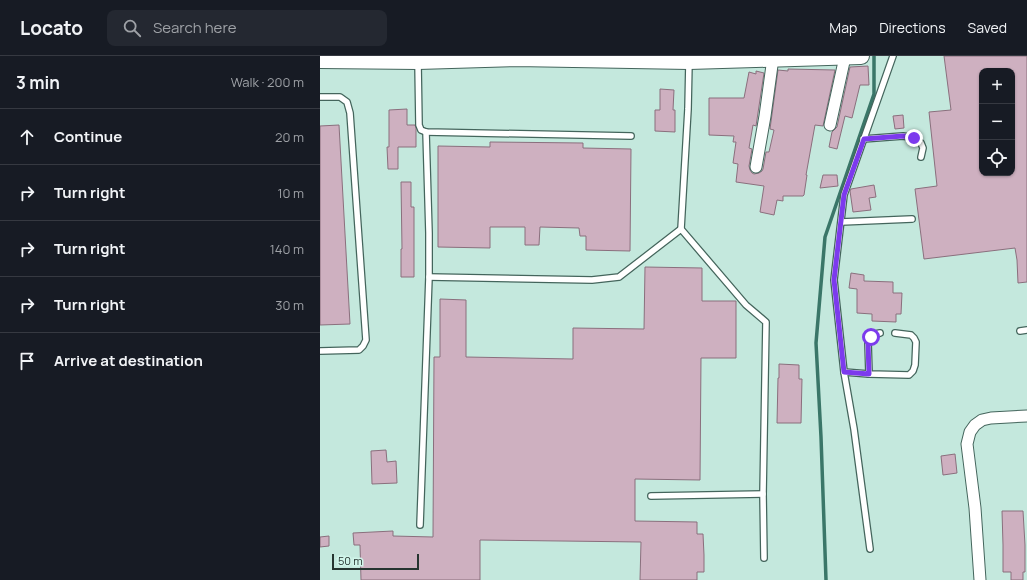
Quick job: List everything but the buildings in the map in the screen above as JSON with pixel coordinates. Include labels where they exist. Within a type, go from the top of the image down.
[{"type":"main road","points":[[320,60],[418,62],[516,57],[689,61],[853,56]]},
{"type":"street","points":[[830,125],[853,56]]},
{"type":"street","points":[[756,167],[773,58]]},
{"type":"street","points":[[980,580],[975,508],[967,444],[970,432],[975,425],[982,420],[1027,416]]},
{"type":"lane","points":[[870,549],[854,429],[844,372],[834,280],[844,195],[893,56]]},
{"type":"lane","points":[[689,61],[688,108],[681,229],[746,305],[766,322],[763,494],[764,558]]},
{"type":"lane","points":[[418,62],[419,125],[421,130],[426,132],[631,136]]},
{"type":"lane","points":[[320,97],[340,97],[347,102],[350,114],[366,340],[359,350],[320,351]]},
{"type":"lane","points":[[420,525],[429,277],[426,132]]},
{"type":"lane","points":[[864,139],[903,136],[914,138],[921,143],[923,148],[921,157]]},
{"type":"lane","points":[[841,222],[912,219]]},
{"type":"lane","points":[[429,277],[592,280],[619,277],[681,229]]},
{"type":"lane","points":[[1020,330],[1027,330]]},
{"type":"lane","points":[[869,374],[868,342],[871,337],[880,333]]},
{"type":"lane","points":[[844,372],[909,375],[915,366],[916,342],[911,334],[896,334]]},
{"type":"lane","points":[[651,496],[763,494]]},
{"type":"waterway","points":[[826,580],[816,343],[825,237],[874,94],[874,56]]},
{"type":"route","points":[[871,337],[868,342],[869,374],[844,372],[834,280],[844,195],[864,139],[903,136],[914,138]]}]
